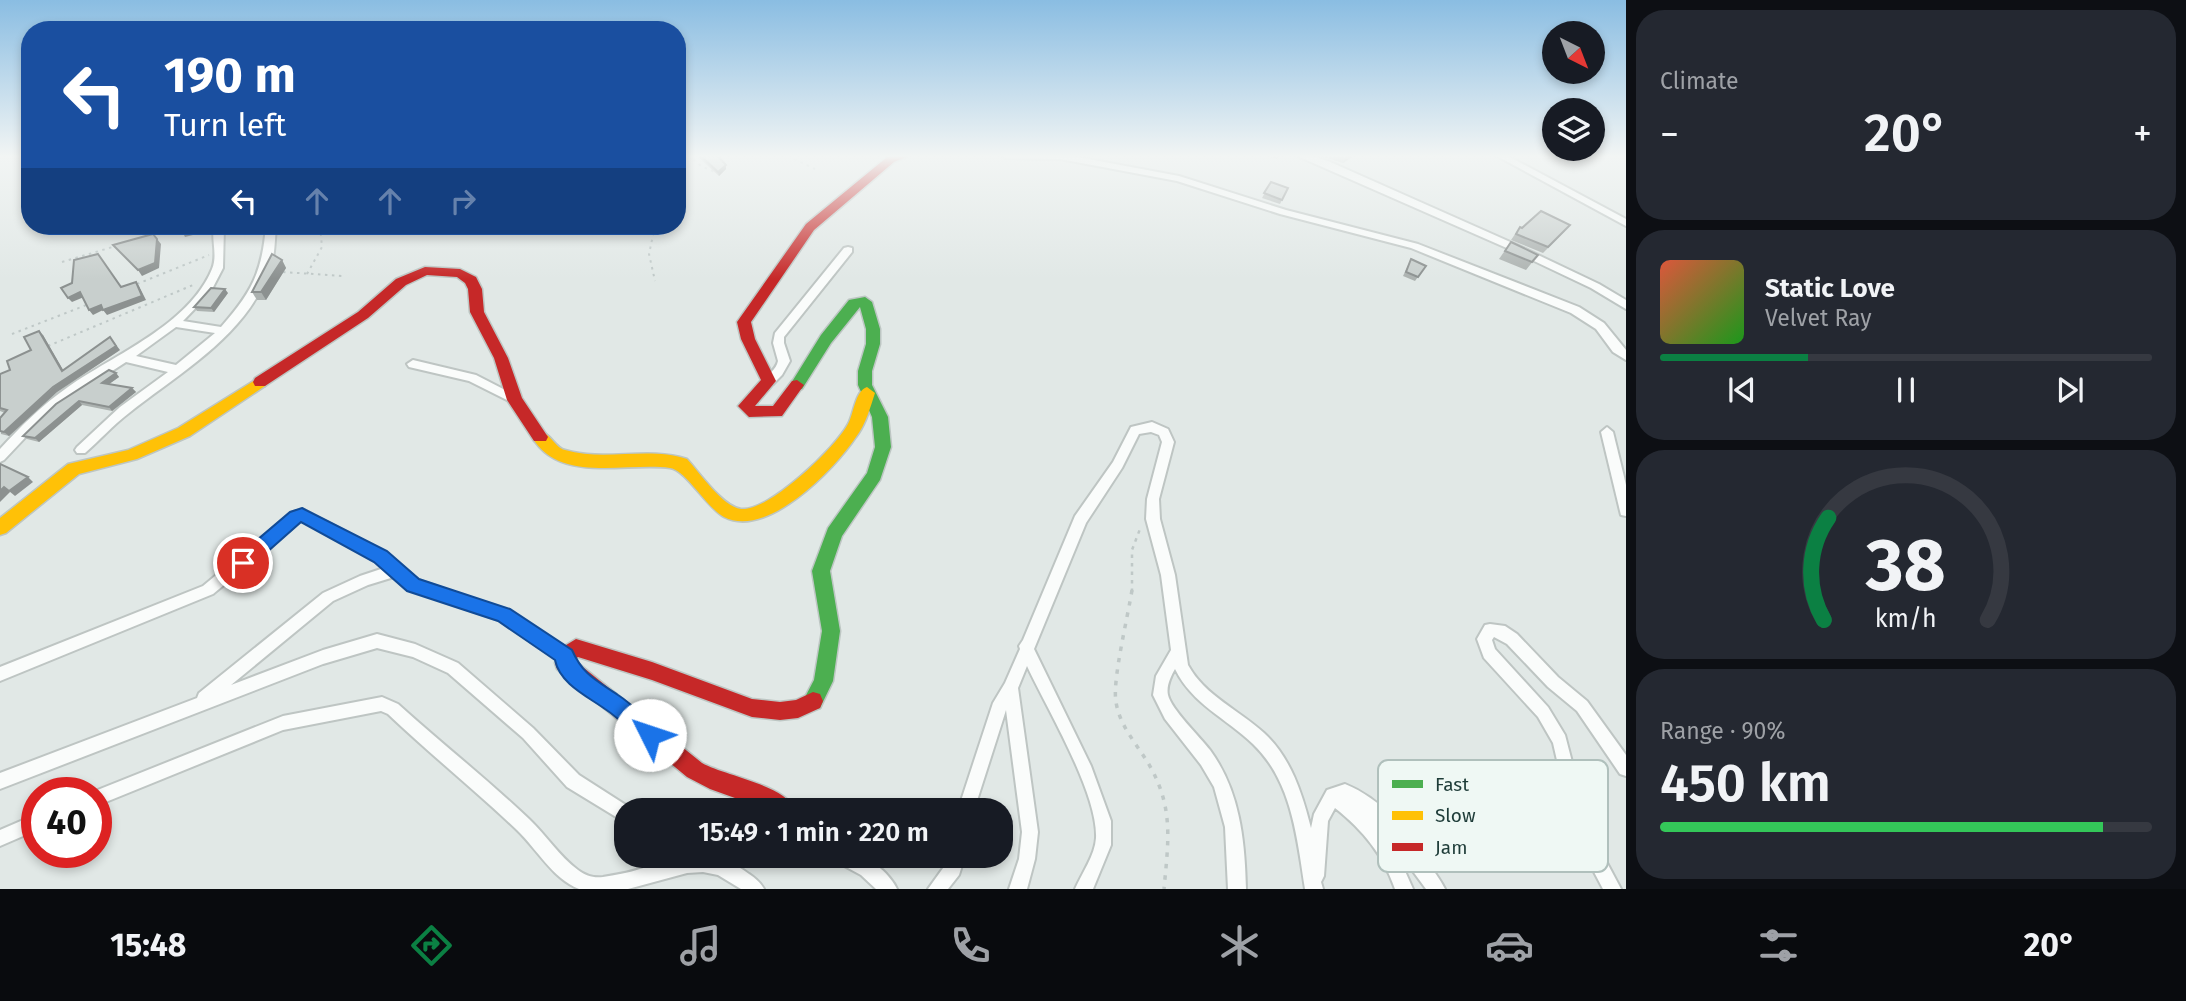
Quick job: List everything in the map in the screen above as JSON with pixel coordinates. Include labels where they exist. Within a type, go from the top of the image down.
[{"type":"street","points":[[769,381],[758,355],[746,340],[744,322],[810,227],[846,196]]},
{"type":"street","points":[[1233,196],[1414,246],[1575,310],[1600,326],[1616,349],[1626,356]]},
{"type":"street","points":[[1400,196],[1595,286],[1626,305]]},
{"type":"street","points":[[1577,196],[1626,223]]},
{"type":"street","points":[[0,457],[54,403],[174,323],[213,278],[219,264],[216,235]]},
{"type":"street","points":[[81,450],[125,410],[225,331],[240,313],[266,270],[271,235]]},
{"type":"street","points":[[0,528],[74,469],[131,455],[196,425],[363,315],[413,274],[444,270],[460,273],[471,279],[475,289],[477,312],[501,358],[515,400],[542,440],[558,455],[587,461],[651,459],[681,463],[713,499],[743,519],[755,518],[765,513],[829,461],[856,427],[867,393],[865,371],[873,344],[869,310],[863,300],[854,303],[841,319],[782,408],[767,413],[754,413],[747,409],[747,403],[785,365],[778,342],[779,336],[848,250]]},
{"type":"street","points":[[174,323],[225,331]]},
{"type":"street","points":[[124,357],[179,370]]},
{"type":"street","points":[[413,364],[472,378],[515,400]]},
{"type":"street","points":[[770,798],[763,792],[710,779],[695,769],[612,702],[589,689],[564,663],[565,656],[576,648],[599,653],[619,663],[652,671],[752,708],[780,712],[798,709],[815,700],[823,681],[831,631],[821,571],[834,533],[874,475],[883,446],[880,416],[867,393]]},
{"type":"street","points":[[971,798],[1001,704],[1011,688],[1080,520],[1118,464],[1135,430],[1152,427],[1164,432],[1168,442],[1153,499],[1153,519],[1168,575],[1181,666],[1186,678],[1276,758],[1288,779],[1298,807],[1315,889]]},
{"type":"street","points":[[1607,432],[1626,511]]},
{"type":"street","points":[[0,674],[208,590],[302,514],[371,551],[398,570],[413,585],[503,615],[565,656]]},
{"type":"street","points":[[196,705],[328,597],[365,580],[398,570]]},
{"type":"street","points":[[1565,760],[1560,740],[1543,712],[1489,653],[1484,639],[1490,630],[1500,631],[1512,639],[1553,682],[1582,706],[1626,768]]},
{"type":"street","points":[[0,781],[323,657],[377,641],[415,651],[453,668],[528,733],[573,781],[614,807]]},
{"type":"street","points":[[1026,646],[1101,814],[1104,840],[1084,889]]},
{"type":"street","points":[[1180,650],[1165,672],[1160,684],[1160,695],[1214,770],[1228,806],[1237,862],[1237,889]]},
{"type":"street","points":[[1011,688],[1030,832],[1027,859],[1018,889]]},
{"type":"street","points":[[112,792],[283,723],[382,704],[393,709],[524,826],[570,874],[592,886],[629,881],[674,868]]},
{"type":"street","points":[[1315,889],[1321,820],[1333,796],[1345,792],[1378,814]]},
{"type":"street","points":[[1333,796],[1370,825],[1378,837]]},
{"type":"street","points":[[0,838],[21,829]]},
{"type":"street","points":[[725,868],[755,889]]},
{"type":"street","points":[[865,868],[888,889]]},
{"type":"street","points":[[937,889],[953,868]]},
{"type":"street","points":[[1399,872],[1404,889]]},
{"type":"street","points":[[1423,872],[1436,889]]},
{"type":"street","points":[[1603,872],[1612,889]]},
{"type":"path","points":[[307,274],[322,247],[321,235]]},
{"type":"path","points":[[653,235],[649,254],[655,281]]},
{"type":"path","points":[[62,262],[124,244]]},
{"type":"path","points":[[135,285],[218,251]]},
{"type":"path","points":[[266,270],[343,276]]},
{"type":"path","points":[[41,349],[98,323],[213,278]]},
{"type":"path","points":[[12,334],[98,300]]},
{"type":"path","points":[[1153,519],[1144,523],[1132,550],[1132,591],[1115,698],[1119,718],[1152,769],[1164,797],[1170,827],[1164,889]]},
{"type":"building","points":[[1541,211],[1570,225],[1548,247],[1516,234],[1520,227]]},
{"type":"building","points":[[154,235],[157,239],[155,263],[138,270],[113,245]]},
{"type":"building","points":[[1511,242],[1538,255],[1532,262],[1505,251]]},
{"type":"building","points":[[98,254],[121,287],[136,282],[142,296],[103,310],[101,305],[89,310],[80,292],[68,298],[61,288],[72,283],[74,260]]},
{"type":"building","points":[[272,254],[282,260],[261,292],[252,292]]},
{"type":"building","points":[[1411,259],[1426,266],[1418,277],[1406,272]]},
{"type":"building","points":[[211,288],[225,289],[211,308],[194,307]]},
{"type":"building","points":[[39,331],[62,371],[110,337],[116,346],[53,387],[4,432],[0,431],[0,418],[7,410],[0,408],[0,374],[10,370],[7,361],[31,350],[24,337]]},
{"type":"building","points":[[109,370],[116,373],[102,383],[132,388],[109,407],[79,401],[35,438],[23,436],[56,404]]},
{"type":"building","points":[[0,464],[28,477],[9,491],[4,487],[0,491]]},
{"type":"traffic: fast","points":[[797,385],[826,339],[854,303],[865,302],[873,329],[873,344],[865,371],[865,385],[880,417],[883,447],[874,475],[834,533],[821,571],[831,631],[823,681],[813,701]]},
{"type":"traffic: slow","points":[[0,528],[74,469],[131,455],[184,432],[260,382]]},
{"type":"traffic: slow","points":[[540,437],[557,455],[587,461],[651,459],[681,463],[723,508],[741,516],[753,515],[784,498],[817,471],[854,428],[867,393]]},
{"type":"traffic: jam","points":[[797,385],[777,412],[754,413],[746,406],[769,381],[748,339],[744,322],[810,227],[846,196]]},
{"type":"traffic: jam","points":[[260,382],[363,315],[401,282],[425,271],[460,273],[471,280],[475,289],[477,312],[501,358],[515,400],[540,437]]},
{"type":"traffic: jam","points":[[766,798],[707,777],[683,762],[618,706],[577,676],[564,663],[565,656],[576,648],[652,671],[752,708],[780,711],[798,709],[813,701]]},
{"type":"route","points":[[243,563],[302,514],[380,556],[413,585],[503,615],[565,656],[564,663],[574,676],[589,689],[612,702],[650,735]]}]
